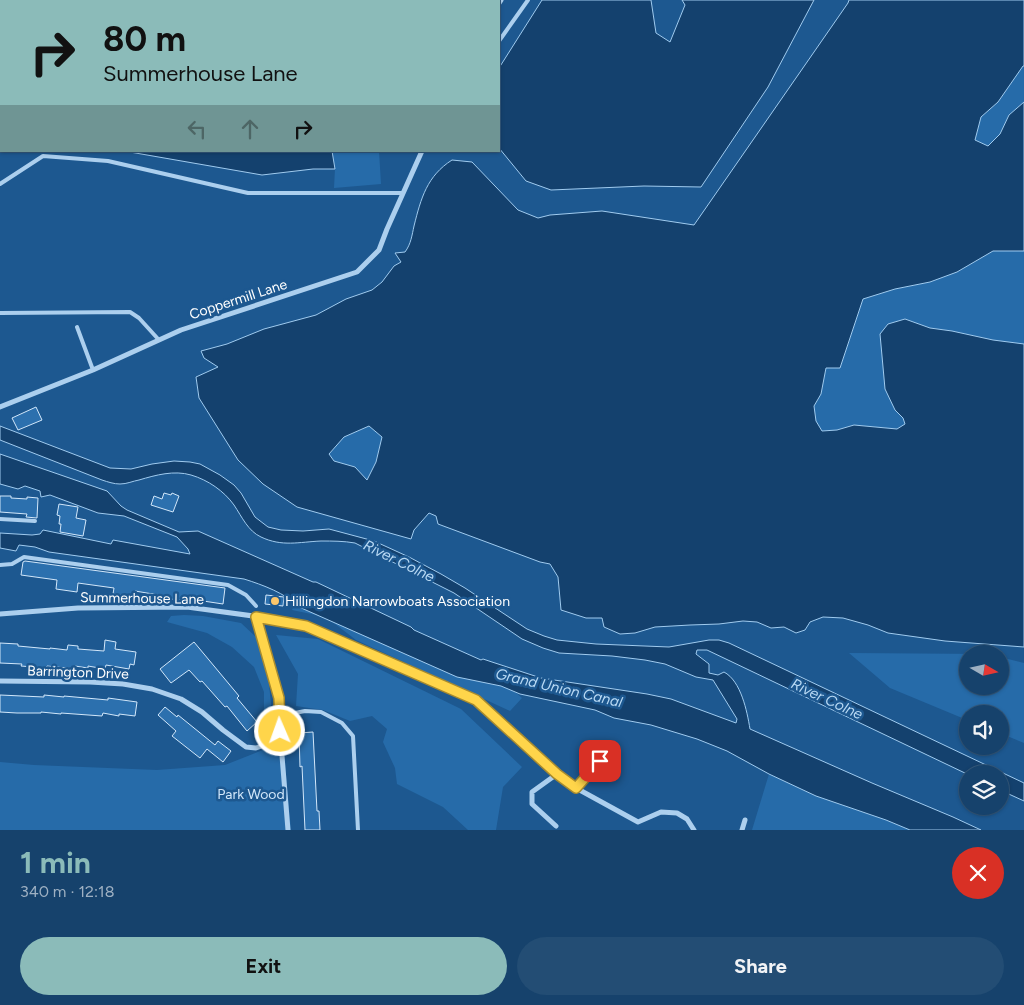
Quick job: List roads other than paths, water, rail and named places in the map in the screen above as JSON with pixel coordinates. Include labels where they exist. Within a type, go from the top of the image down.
[{"type":"street","name":"Coppermill Lane","points":[[0,407],[93,370],[181,330],[357,272],[379,250],[422,152]]},
{"type":"street","name":"Summerhouse Lane","points":[[0,614],[78,608],[187,607],[306,626],[476,700],[557,774],[576,788],[638,822]]},
{"type":"street","points":[[256,617],[279,698],[288,830]]},
{"type":"street","name":"Barrington Drive","points":[[0,681],[90,682],[123,684],[152,689],[181,699],[202,712],[246,747],[256,748],[270,743],[280,731]]},
{"type":"street","points":[[576,788],[600,761]]},
{"type":"street","points":[[556,826],[532,804],[532,792],[557,774]]},
{"type":"street","points":[[637,830],[638,822],[662,812],[677,813],[687,819],[694,830]]},
{"type":"street","points":[[742,830],[745,820]]},
{"type":"lane","points":[[500,40],[528,0]]},
{"type":"lane","points":[[0,184],[43,156],[108,161],[248,192],[403,193]]},
{"type":"lane","points":[[0,313],[130,312],[159,340]]},
{"type":"lane","points":[[77,327],[93,370]]},
{"type":"lane","points":[[0,519],[35,522]]},
{"type":"lane","points":[[0,564],[12,564],[24,557],[228,585],[246,595],[256,606]]},
{"type":"lane","points":[[280,716],[305,711],[321,712],[342,723],[353,736],[358,830]]},
{"type":"water","points":[[542,0],[651,0],[656,33],[670,42],[685,5],[682,0],[814,0],[768,87],[701,187],[644,186],[551,190],[526,181],[500,149],[500,66]]},
{"type":"water","points":[[849,0],[1024,0],[1024,66],[998,102],[981,117],[975,140],[988,146],[1000,134],[1009,115],[1024,102],[1024,251],[993,251],[957,272],[930,282],[895,289],[863,299],[840,368],[826,368],[821,394],[814,406],[816,421],[822,431],[837,430],[854,425],[897,429],[905,424],[903,418],[895,410],[885,389],[880,334],[888,324],[905,319],[930,328],[1024,344],[1024,647],[945,641],[888,633],[843,618],[823,617],[810,622],[805,630],[796,633],[784,627],[771,628],[757,622],[743,621],[655,627],[635,633],[620,634],[604,627],[602,618],[586,618],[561,610],[558,577],[550,564],[438,524],[436,516],[429,513],[414,530],[411,539],[297,507],[263,484],[238,460],[199,398],[196,377],[218,367],[204,358],[201,351],[227,344],[264,329],[316,315],[346,299],[372,290],[382,282],[394,266],[401,262],[395,253],[405,252],[407,249],[426,188],[443,166],[452,160],[472,162],[518,210],[538,218],[550,215],[602,211],[694,225]],"holes":[[[369,426],[382,437],[376,462],[367,480],[355,467],[334,461],[329,454],[344,437]]]},
{"type":"water","points":[[130,152],[332,152],[335,169],[313,169],[262,175]]},
{"type":"water","points":[[0,426],[110,468],[131,469],[174,461],[200,464],[234,485],[255,517],[268,527],[281,530],[303,531],[329,529],[374,541],[441,574],[527,629],[557,640],[596,644],[669,647],[709,640],[729,643],[959,752],[959,755],[965,755],[986,765],[959,765],[959,770],[707,650],[697,650],[696,654],[709,664],[709,673],[718,675],[724,672],[735,682],[742,697],[750,729],[981,830],[910,830],[816,796],[769,774],[727,751],[697,739],[651,725],[614,718],[595,710],[520,694],[501,686],[457,677],[299,607],[280,594],[244,579],[49,552],[35,547],[19,545],[16,551],[0,548],[0,533],[32,535],[40,534],[43,530],[111,544],[113,540],[190,554],[177,537],[124,516],[98,513],[50,495],[41,497],[40,491],[25,486],[18,489],[0,484],[0,454],[107,491],[127,510],[179,532],[198,531],[316,582],[414,630],[481,660],[483,659],[541,678],[671,699],[736,723],[737,719],[713,680],[696,677],[665,664],[645,660],[559,653],[543,648],[522,639],[454,593],[355,543],[325,541],[283,543],[261,537],[249,527],[225,495],[197,477],[172,473],[125,484],[111,483],[0,440]]},
{"type":"water","points":[[1009,776],[1024,783],[1024,801],[1009,794]]},
{"type":"place","name":"Hillingdon Narrowboats Association","points":[[275,601]]},
{"type":"water label","name":"River Colne","points":[[399,561]]},
{"type":"water label","name":"Grand Union Canal","points":[[559,688]]},
{"type":"water label","name":"River Colne","points":[[827,699]]},
{"type":"park label","name":"Park Wood","points":[[251,794]]}]
